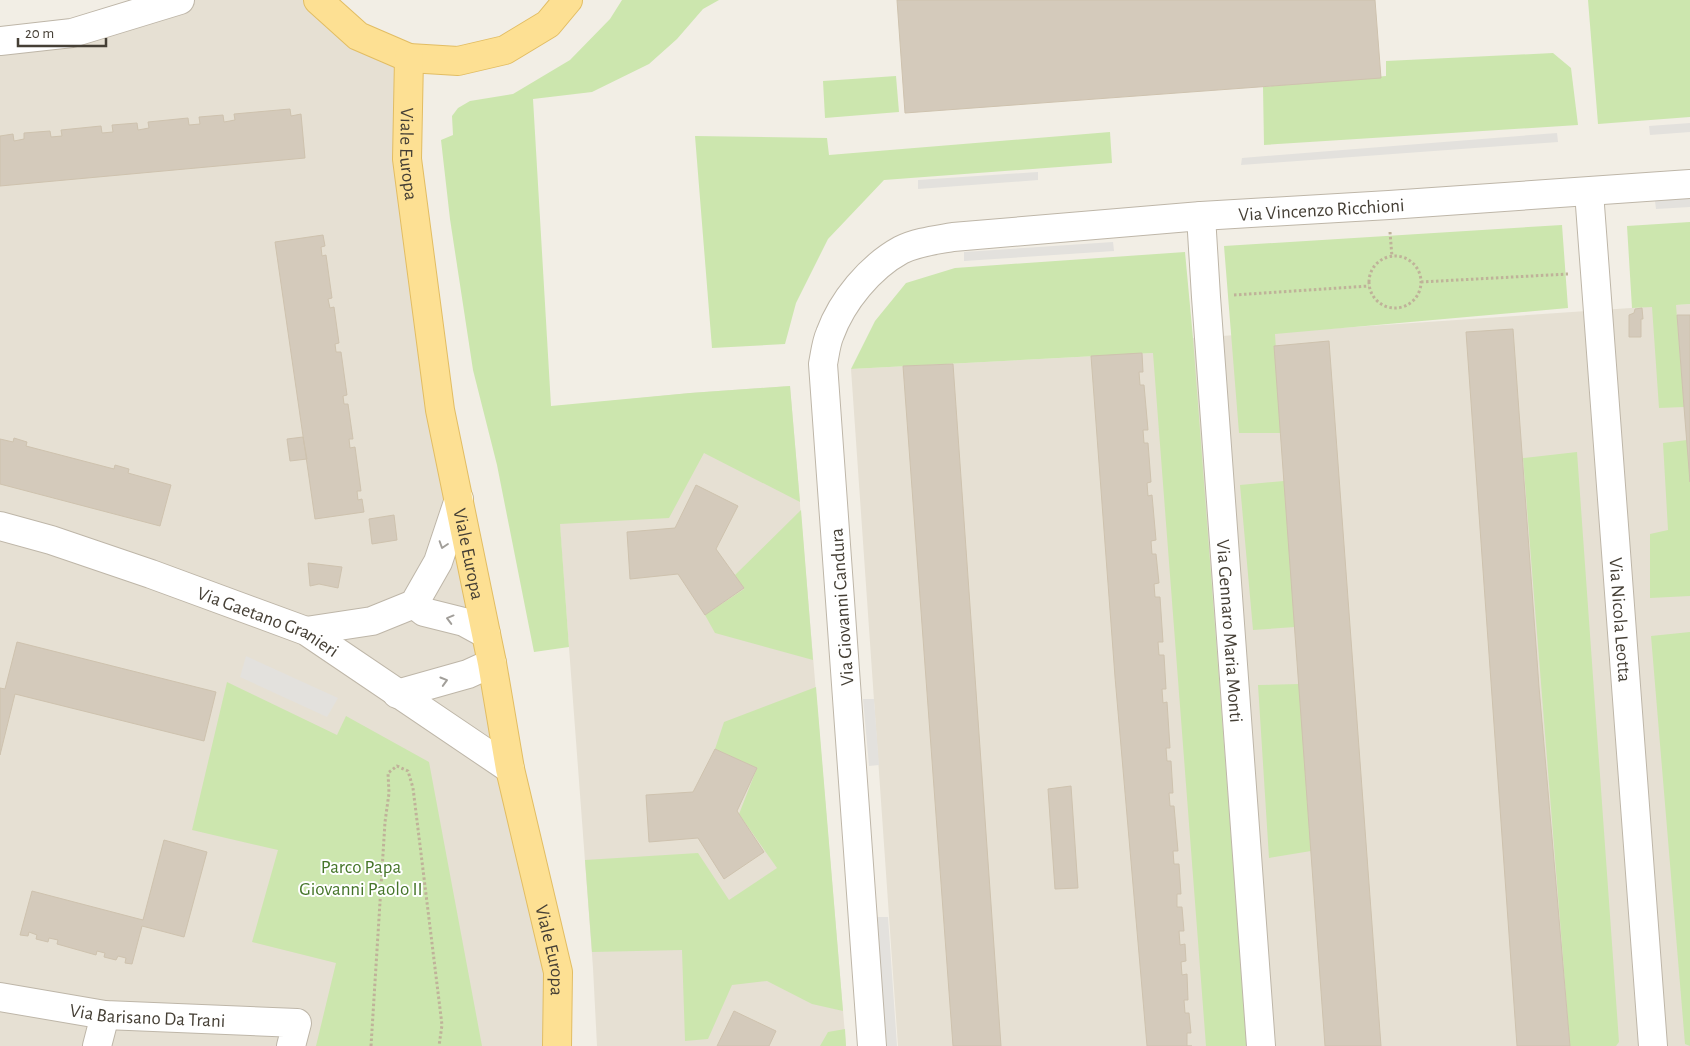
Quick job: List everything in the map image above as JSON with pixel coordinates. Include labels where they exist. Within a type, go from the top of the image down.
[{"type":"main road","points":[[318,0],[358,36],[409,58],[458,61],[505,50],[548,24],[568,0]]},
{"type":"main road","name":"Viale Europa","points":[[409,58],[407,159],[440,410],[492,663],[510,769],[558,972],[557,1046]]},
{"type":"street","points":[[0,41],[72,33],[180,0]]},
{"type":"street","name":"Via Vincenzo Ricchioni","points":[[953,237],[1202,216],[1690,184]]},
{"type":"street","name":"Via Nicola Leotta","points":[[1589,192],[1653,1046]]},
{"type":"street","name":"Via Gennaro Maria Monti","points":[[1202,216],[1206,297],[1261,1046]]},
{"type":"street","name":"Via Giovanni Candura","points":[[872,1046],[823,364],[830,334],[838,317],[862,283],[880,264],[902,249],[926,241],[953,237]]},
{"type":"street","points":[[306,631],[372,621],[414,604],[438,562],[459,498]]},
{"type":"street","name":"Via Gaetano Granieri","points":[[0,526],[51,540],[151,574],[306,631],[510,769]]},
{"type":"street","points":[[414,604],[424,612],[464,622],[486,634]]},
{"type":"street","points":[[397,694],[468,674],[492,663]]},
{"type":"street","name":"Via Barisano Da Trani","points":[[0,997],[105,1015],[294,1035]]},
{"type":"street","points":[[97,1046],[105,1015]]},
{"type":"path","points":[[1392,256],[1406,259],[1412,263],[1420,275],[1421,282],[1420,290],[1412,303],[1397,309],[1382,305],[1376,300],[1369,286],[1369,280],[1374,267],[1379,262],[1392,256]]},
{"type":"path","points":[[1421,282],[1595,273]]},
{"type":"path","points":[[1206,297],[1369,286]]},
{"type":"path","points":[[371,1046],[385,822],[389,794],[388,773],[397,766],[408,771],[412,788],[442,1025],[439,1046]]},
{"type":"shaded area","points":[[180,0],[318,0],[409,58],[407,159],[557,1046],[0,1046],[0,41]]},
{"type":"shaded area","points":[[1690,123],[1690,132],[1650,135],[1649,126]]},
{"type":"shaded area","points":[[1557,133],[1558,142],[1241,165],[1242,158]]},
{"type":"shaded area","points":[[1038,172],[1038,180],[918,189],[918,180]]},
{"type":"shaded area","points":[[1690,198],[1690,207],[1656,209],[1655,201]]},
{"type":"shaded area","points":[[1113,242],[1114,251],[964,261],[964,252]]},
{"type":"shaded area","points":[[1690,304],[1690,1046],[898,1046],[851,369],[1153,353],[1193,338]]},
{"type":"shaded area","points":[[790,386],[846,1046],[597,1046],[593,968],[551,407],[690,393]]},
{"type":"shaded area","points":[[246,656],[338,698],[327,717],[240,677]]},
{"type":"shaded area","points":[[863,699],[874,699],[879,765],[869,766]]},
{"type":"shaded area","points":[[876,917],[888,917],[897,1046],[887,1046]]},
{"type":"green space","points":[[622,0],[719,0],[703,9],[677,39],[649,64],[592,92],[533,99],[551,406],[790,386],[800,502],[704,453],[669,518],[560,524],[569,647],[534,652],[497,465],[473,370],[450,219],[441,140],[453,135],[452,116],[458,108],[470,101],[513,94],[570,60],[610,19]]},
{"type":"green space","points":[[1588,0],[1690,0],[1690,117],[1598,124]]},
{"type":"green space","points":[[1553,53],[1571,68],[1578,125],[1264,145],[1263,87],[1386,76],[1386,61]]},
{"type":"green space","points":[[896,76],[899,112],[825,118],[823,81]]},
{"type":"green space","points":[[1110,132],[1112,163],[884,180],[828,239],[796,303],[785,344],[712,348],[695,136],[827,138],[829,155]]},
{"type":"green space","points":[[1690,222],[1690,304],[1676,305],[1684,407],[1659,408],[1652,307],[1632,308],[1627,226]]},
{"type":"green space","points":[[1562,225],[1568,308],[1275,334],[1281,433],[1239,433],[1224,246]]},
{"type":"green space","points":[[1185,252],[1247,1046],[1206,1046],[1153,353],[851,369],[875,321],[906,283],[955,268]]},
{"type":"green space","points":[[1687,440],[1690,482],[1690,596],[1650,598],[1650,534],[1668,530],[1663,443]]},
{"type":"green space","points":[[1577,452],[1619,1042],[1616,1046],[1570,1046],[1523,458]]},
{"type":"green space","points":[[1284,481],[1295,627],[1253,630],[1240,485]]},
{"type":"green space","points":[[801,510],[813,660],[715,633],[705,615],[744,589],[735,575]]},
{"type":"green space","points":[[1690,632],[1690,1046],[1685,1044],[1651,636]]},
{"type":"green space","name":"Parco Papa Giovanni Paolo II","points":[[227,682],[337,735],[346,716],[429,762],[482,1046],[316,1046],[336,963],[252,942],[278,850],[192,830]]},
{"type":"green space","points":[[1299,684],[1311,851],[1269,858],[1258,685]]},
{"type":"green space","points":[[816,687],[843,1011],[812,1004],[767,981],[732,985],[708,1039],[685,1041],[682,950],[592,952],[585,860],[698,853],[729,900],[777,868],[739,814],[757,768],[715,749],[724,722]]},
{"type":"green space","points":[[845,1029],[846,1046],[820,1046],[828,1032]]},
{"type":"building","points":[[897,0],[1375,0],[1381,78],[905,113]]},
{"type":"building","points":[[290,109],[291,116],[301,114],[305,158],[0,186],[0,136],[13,134],[14,141],[24,139],[24,133],[50,131],[51,137],[62,136],[61,130],[101,126],[102,133],[113,132],[112,125],[137,123],[138,130],[149,128],[148,122],[188,118],[189,125],[200,124],[199,117],[223,115],[224,122],[235,120],[234,114]]},
{"type":"building","points":[[323,235],[325,246],[321,247],[322,256],[326,255],[332,298],[328,299],[330,308],[334,307],[339,343],[335,344],[336,352],[341,352],[347,395],[343,396],[344,404],[348,404],[353,439],[349,439],[350,448],[355,447],[361,491],[357,491],[358,500],[362,499],[364,512],[315,519],[275,242]]},
{"type":"building","points":[[1642,308],[1641,337],[1629,337],[1629,315],[1634,313],[1635,309]]},
{"type":"building","points":[[1677,315],[1690,315],[1690,482],[1684,407]]},
{"type":"building","points":[[1513,329],[1539,687],[1570,1046],[1517,1046],[1466,332]]},
{"type":"building","points":[[1329,341],[1381,1046],[1325,1046],[1274,346]]},
{"type":"building","points":[[1142,353],[1143,372],[1139,372],[1140,385],[1144,385],[1148,430],[1143,430],[1144,443],[1148,443],[1151,482],[1147,483],[1148,496],[1152,495],[1156,540],[1151,541],[1152,554],[1156,554],[1159,583],[1154,584],[1155,597],[1160,597],[1163,642],[1158,642],[1159,655],[1164,655],[1166,689],[1162,689],[1163,703],[1167,702],[1170,748],[1166,748],[1167,761],[1171,761],[1173,793],[1169,793],[1170,806],[1174,806],[1178,851],[1173,851],[1174,864],[1179,864],[1181,894],[1177,894],[1177,907],[1182,907],[1184,931],[1179,931],[1180,945],[1185,944],[1186,961],[1181,962],[1182,975],[1187,974],[1188,1000],[1184,1000],[1185,1013],[1189,1013],[1191,1033],[1187,1033],[1187,1046],[1147,1046],[1115,677],[1091,356]]},
{"type":"building","points":[[953,364],[1001,1046],[953,1046],[903,366]]},
{"type":"building","points":[[303,437],[307,459],[290,461],[287,439]]},
{"type":"building","points":[[14,438],[27,442],[26,446],[114,469],[115,465],[129,469],[128,473],[171,485],[160,526],[0,484],[0,439],[13,442]]},
{"type":"building","points":[[696,485],[738,506],[716,549],[744,588],[705,615],[678,574],[630,579],[627,532],[675,528]]},
{"type":"building","points":[[394,515],[397,540],[372,544],[369,519]]},
{"type":"building","points":[[308,563],[342,567],[338,588],[319,584],[310,586]]},
{"type":"building","points":[[17,642],[216,692],[204,741],[15,694],[0,755],[0,688],[5,689]]},
{"type":"building","points":[[715,749],[757,768],[737,811],[764,852],[724,879],[698,838],[649,842],[646,795],[693,792]]},
{"type":"building","points":[[1071,786],[1078,888],[1055,889],[1048,789]]},
{"type":"building","points":[[164,840],[207,852],[184,937],[142,926],[132,964],[125,963],[126,958],[118,956],[116,960],[104,957],[105,953],[97,951],[96,955],[57,944],[58,940],[49,938],[48,942],[36,939],[37,935],[29,932],[28,936],[20,935],[32,891],[143,920]]},
{"type":"building","points":[[734,1011],[776,1031],[769,1046],[717,1046]]}]
